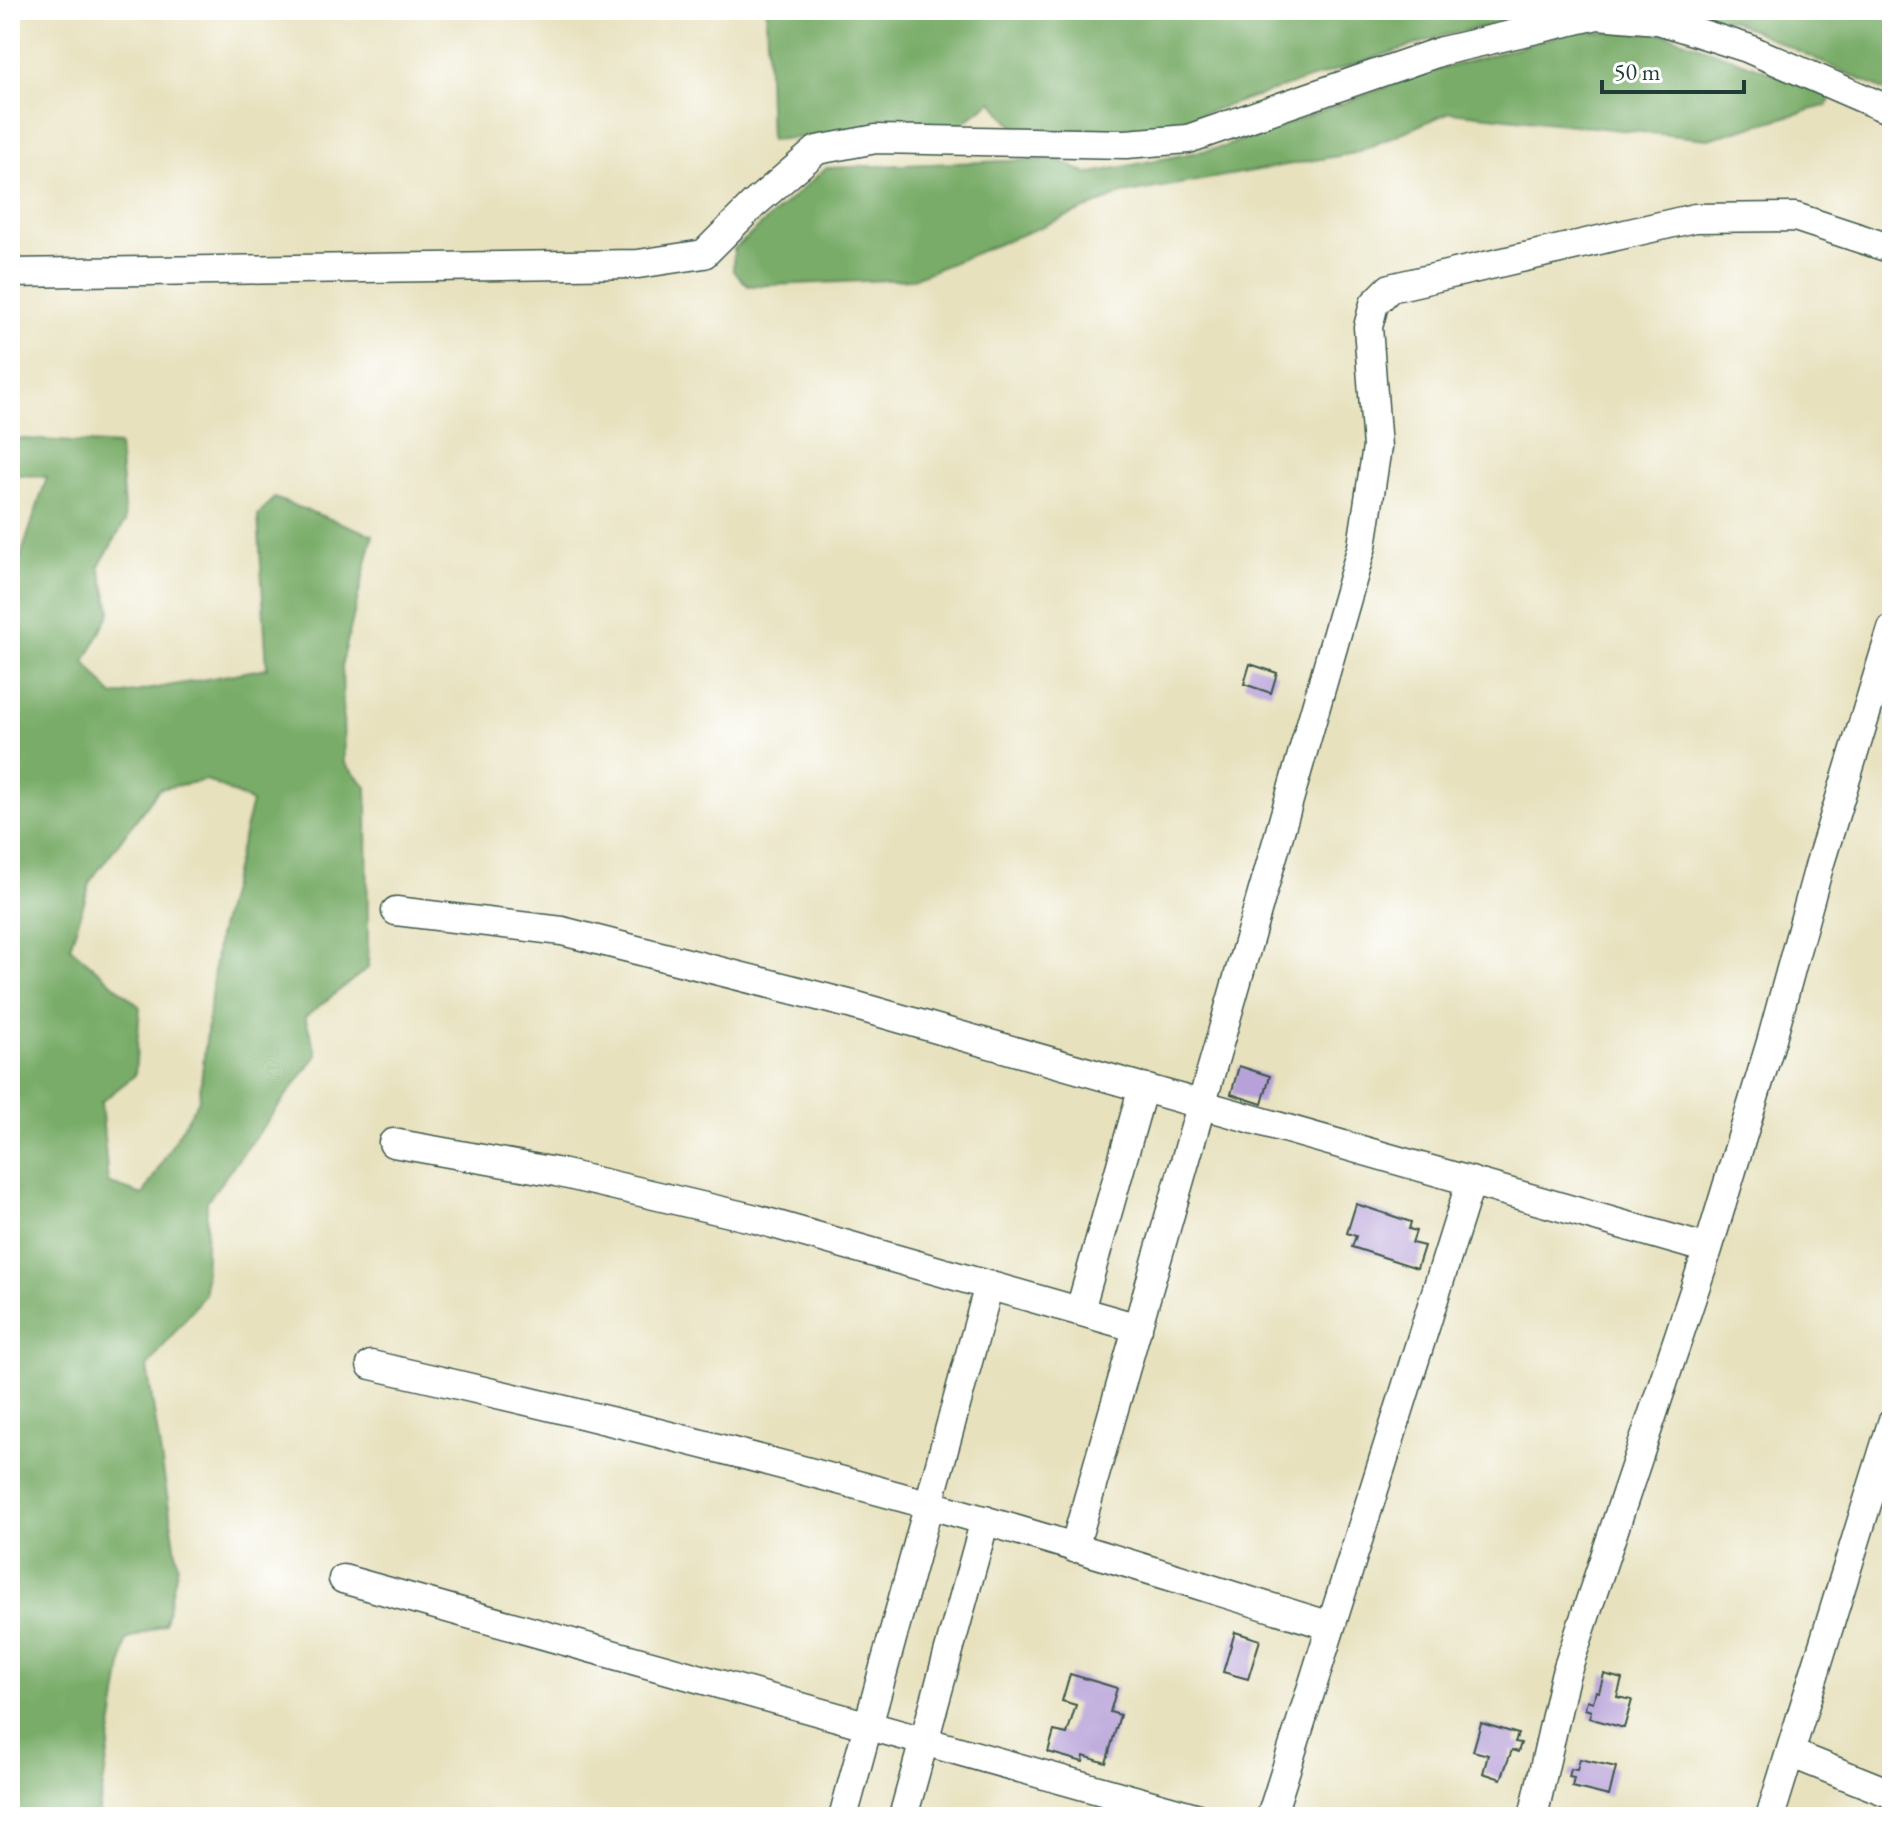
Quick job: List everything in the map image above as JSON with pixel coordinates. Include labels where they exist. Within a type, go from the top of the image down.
[{"type":"street","points":[[10,273],[638,264],[704,254],[754,204],[817,150],[876,139],[1126,144],[1188,139],[1442,51],[1597,15],[1658,20],[1747,48],[1892,111]]},
{"type":"street","points":[[1074,1548],[1362,546],[1377,447],[1368,327],[1374,304],[1390,288],[1695,218],[1795,217],[1892,249]]},
{"type":"street","points":[[1533,1817],[1565,1676],[1708,1249],[1771,1042],[1820,863],[1892,629]]},
{"type":"street","points":[[396,911],[562,931],[853,1005],[1708,1249]]},
{"type":"street","points":[[1080,1310],[1143,1087]]},
{"type":"street","points":[[393,1143],[556,1172],[710,1208],[1138,1328]]},
{"type":"street","points":[[1271,1817],[1471,1181]]},
{"type":"street","points":[[843,1817],[989,1285]]},
{"type":"street","points":[[371,1365],[535,1402],[928,1504],[1331,1626]]},
{"type":"street","points":[[1770,1817],[1892,1423]]},
{"type":"street","points":[[903,1817],[985,1520]]},
{"type":"street","points":[[343,1579],[1195,1817]]},
{"type":"street","points":[[1790,1753],[1892,1794]]},
{"type":"green space","points":[[766,10],[1559,10],[1442,36],[1164,126],[1019,134],[992,101],[959,126],[770,140]]},
{"type":"green space","points":[[1654,10],[1892,10],[1892,94],[1731,20]]},
{"type":"green space","points":[[1574,31],[1663,33],[1831,94],[1828,105],[1708,139],[1450,112],[1355,153],[1122,194],[912,279],[748,286],[733,270],[734,249],[826,168],[1057,159],[1087,174],[1223,147],[1411,78]]},
{"type":"green space","points":[[10,438],[119,445],[125,522],[99,566],[111,611],[85,662],[113,696],[267,668],[258,515],[274,498],[373,535],[342,663],[344,763],[367,787],[368,968],[305,1017],[317,1055],[207,1201],[205,1294],[147,1367],[178,1565],[165,1624],[126,1640],[98,1817],[10,1817],[10,583],[47,477],[10,474]],"holes":[[[207,780],[252,802],[218,937],[199,1099],[143,1195],[108,1183],[101,1102],[135,1075],[140,1007],[70,947],[91,880],[159,789]]]},
{"type":"building","points":[[1250,664],[1277,673],[1271,693],[1244,684]]},
{"type":"building","points":[[1239,1066],[1270,1076],[1262,1104],[1231,1094]]},
{"type":"building","points":[[1356,1204],[1411,1222],[1409,1229],[1416,1231],[1412,1243],[1424,1246],[1417,1268],[1352,1247],[1356,1236],[1347,1233]]},
{"type":"building","points":[[1235,1632],[1260,1640],[1248,1679],[1223,1672]]},
{"type":"building","points":[[1070,1674],[1117,1688],[1110,1712],[1120,1715],[1106,1763],[1084,1756],[1083,1762],[1048,1752],[1054,1731],[1067,1734],[1076,1705],[1062,1701]]},
{"type":"building","points":[[1604,1674],[1622,1679],[1617,1697],[1632,1700],[1624,1728],[1589,1718],[1591,1711],[1585,1709],[1587,1700],[1593,1702],[1596,1691],[1599,1692]]},
{"type":"building","points":[[1481,1723],[1518,1734],[1515,1742],[1521,1743],[1518,1752],[1512,1750],[1501,1779],[1483,1773],[1488,1755],[1473,1751]]},
{"type":"building","points":[[1580,1759],[1616,1767],[1609,1796],[1572,1787],[1574,1778],[1569,1777],[1571,1769],[1577,1770]]}]
